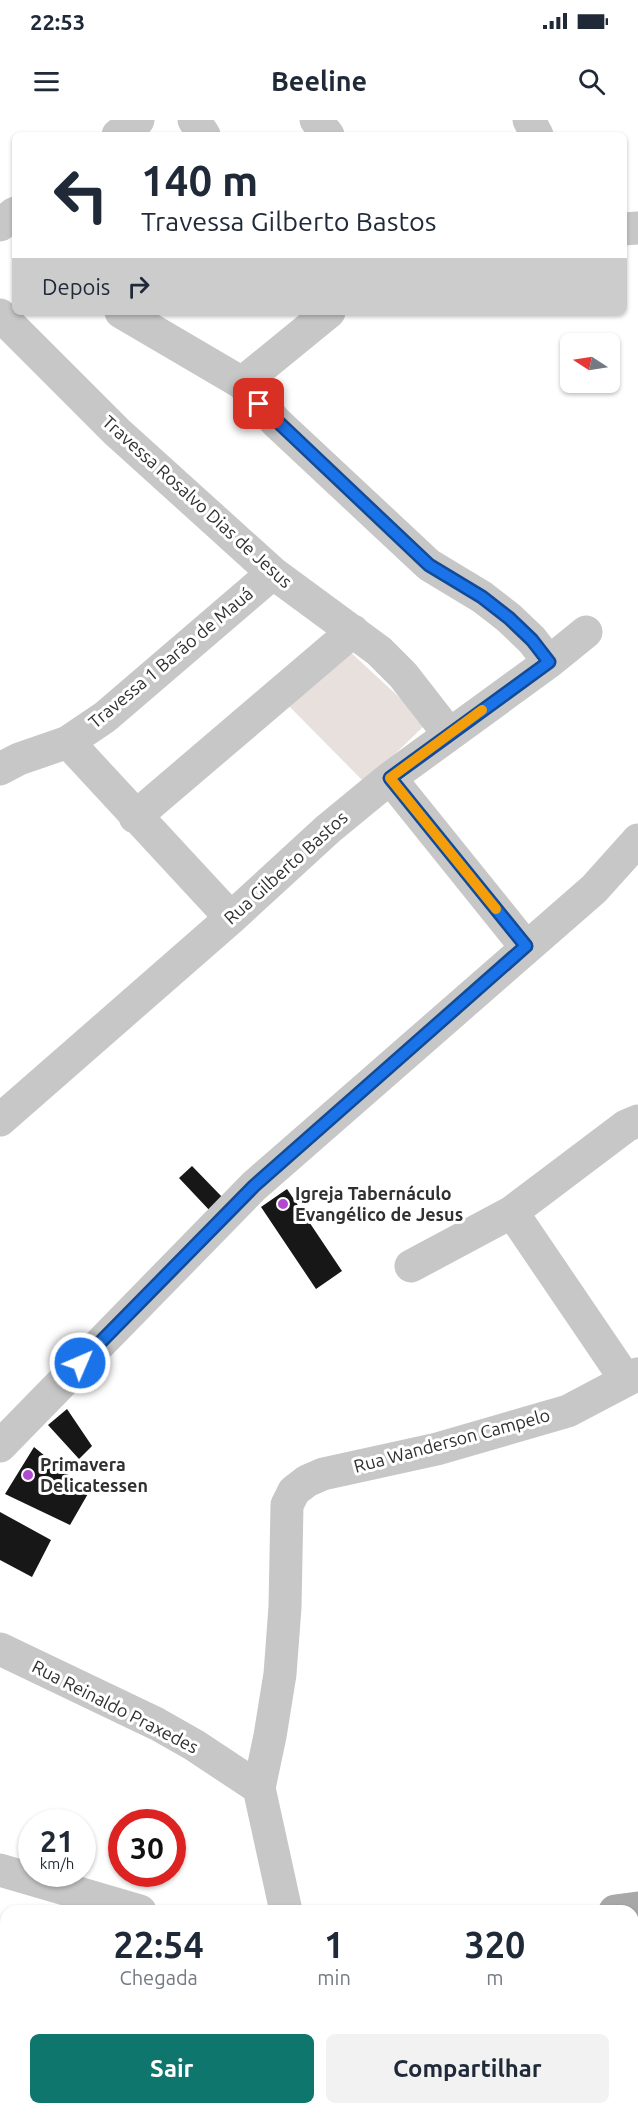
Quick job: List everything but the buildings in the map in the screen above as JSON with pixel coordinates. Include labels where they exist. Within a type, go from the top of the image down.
[{"type":"street","points":[[122,132],[138,120]]},
{"type":"street","name":"Travessa Rosalvo Dias de Jesus","points":[[0,315],[117,432],[273,573],[379,651],[403,675],[449,734]]},
{"type":"street","points":[[126,315],[242,383],[276,422],[429,565],[482,597],[509,618],[532,640],[549,662]]},
{"type":"street","points":[[242,383],[324,315]]},
{"type":"street","name":"Travessa 1 Barão de Mauá","points":[[0,769],[19,759],[68,742],[114,710],[273,573]]},
{"type":"street","points":[[135,817],[353,631]]},
{"type":"street","name":"Rua Gilberto Bastos","points":[[0,1120],[231,918],[328,829],[390,778],[549,662],[586,632]]},
{"type":"street","points":[[68,742],[135,817],[231,918]]},
{"type":"street","points":[[390,778],[526,946]]},
{"type":"street","points":[[0,1446],[254,1186],[526,946],[594,889],[638,840]]},
{"type":"street","points":[[411,1266],[512,1212],[626,1126],[638,1121]]},
{"type":"street","points":[[512,1212],[632,1377]]},
{"type":"street","name":"Rua Wanderson Campelo","points":[[259,1788],[280,1674],[285,1607],[285,1521],[287,1505],[294,1491],[307,1481],[323,1474],[437,1449],[568,1411],[632,1377]]},
{"type":"street","name":"Rua Reinaldo Praxedes","points":[[0,1649],[194,1745],[259,1788]]},
{"type":"street","points":[[259,1788],[285,1905]]},
{"type":"street","points":[[0,1870],[120,1905]]},
{"type":"shaded area","points":[[346,648],[427,723],[365,783],[284,701]]},
{"type":"slow traffic","points":[[482,710],[390,778],[496,909]]},
{"type":"place","name":"Igreja Tabernáculo Evangélico de Jesus","points":[[283,1204]]},
{"type":"place","name":"Primavera Delicatessen","points":[[28,1475]]},
{"type":"route","points":[[80,1363],[254,1186],[526,946],[390,778],[549,662],[532,640],[509,618],[482,597],[455,583],[429,565],[259,404]]}]
